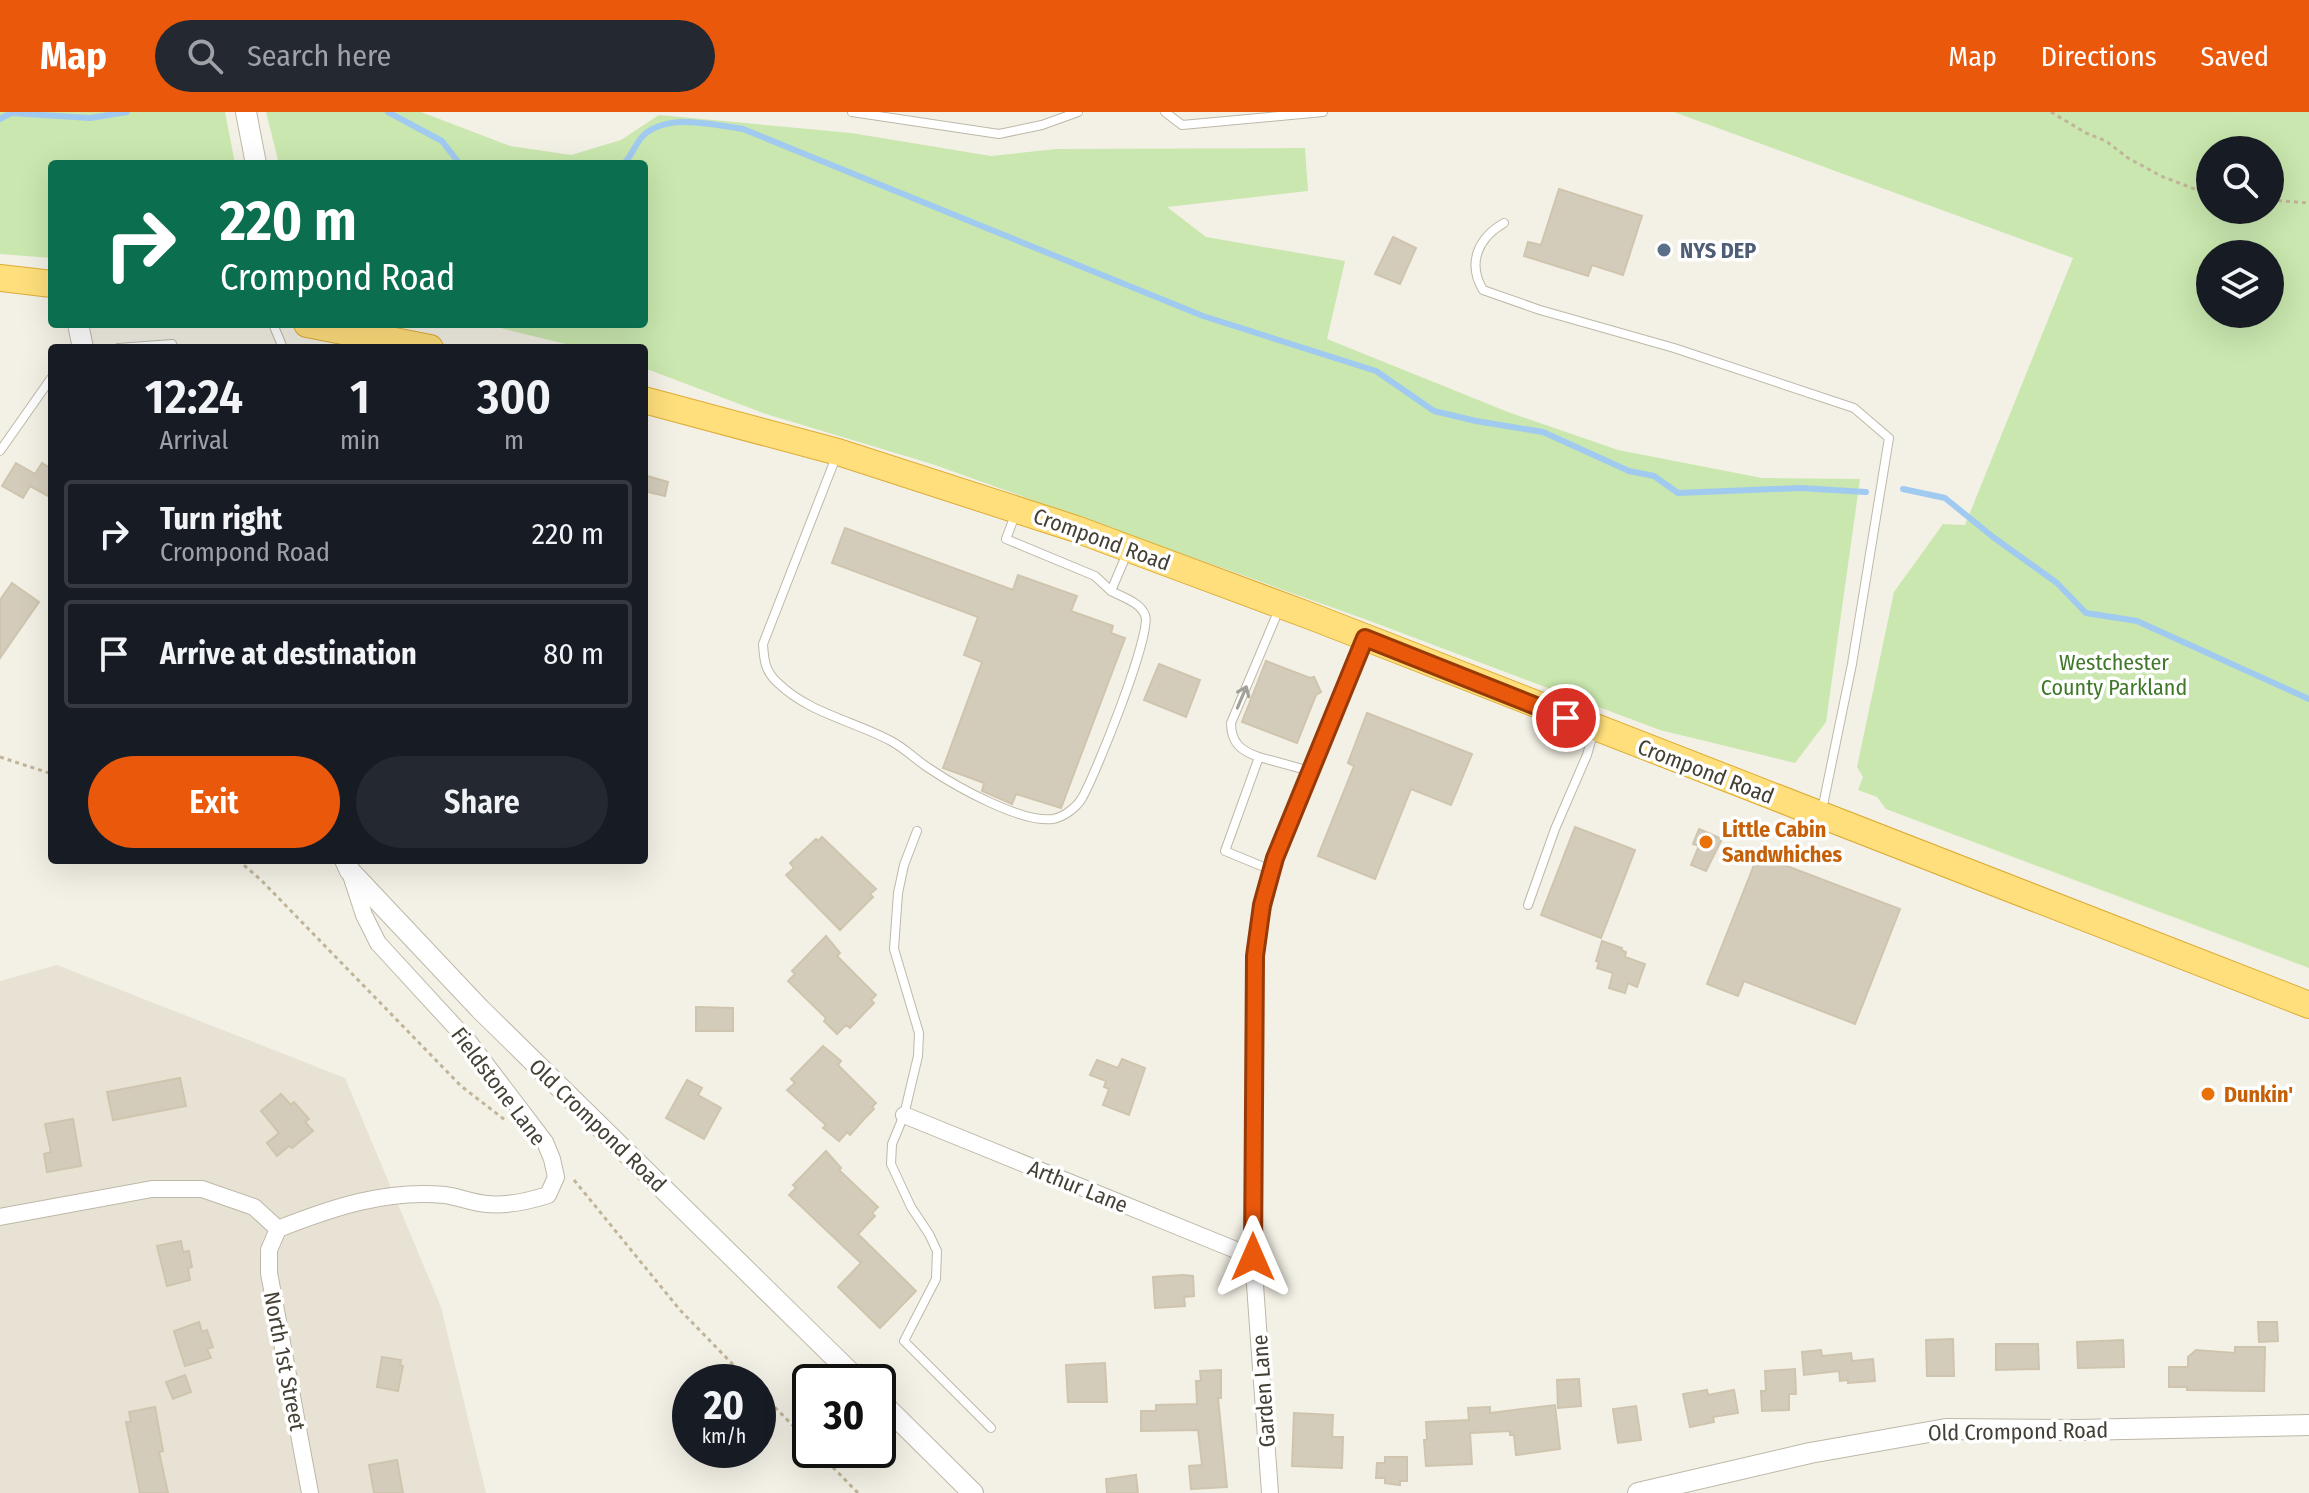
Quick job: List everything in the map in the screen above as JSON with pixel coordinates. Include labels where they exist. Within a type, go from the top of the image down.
[{"type":"highway","points":[[0,278],[48,284]]},
{"type":"highway","points":[[325,328],[396,344]]},
{"type":"highway","name":"Crompond Road","points":[[648,401],[838,452],[1017,508],[1129,548],[2309,1005]]},
{"type":"street","points":[[246,112],[255,160]]},
{"type":"street","name":"Garden Lane","points":[[1270,1493],[1253,1257],[1255,956],[1271,870],[1365,638]]},
{"type":"street","name":"Fieldstone Lane","points":[[278,1229],[336,1206],[380,1197],[444,1195],[488,1204],[529,1201],[548,1195],[556,1177],[552,1159],[532,1124],[469,1042],[378,943],[364,915],[347,865]]},
{"type":"street","name":"Old Crompond Road","points":[[347,865],[480,1009],[842,1364]]},
{"type":"street","name":"Arthur Lane","points":[[904,1115],[1253,1257]]},
{"type":"street","points":[[0,1217],[152,1189],[202,1189],[254,1207],[278,1229]]},
{"type":"street","name":"North 1st Street","points":[[278,1229],[269,1250],[269,1273],[310,1493]]},
{"type":"street","points":[[896,1417],[973,1493]]},
{"type":"street","name":"Old Crompond Road","points":[[1638,1493],[1810,1453],[1946,1429],[2077,1430],[2309,1425]]},
{"type":"lane","points":[[852,112],[999,134],[1042,125],[1078,112]]},
{"type":"lane","points":[[1165,112],[1182,125],[1323,112]]},
{"type":"lane","points":[[1504,223],[1485,238],[1477,251],[1474,264],[1476,278],[1483,290],[1540,310],[1674,348],[1854,408],[1889,438],[1852,664],[1821,815]]},
{"type":"lane","points":[[0,451],[48,383]]},
{"type":"lane","points":[[838,452],[763,644],[764,665],[777,682],[797,698],[906,749],[928,768],[975,797],[1035,818],[1054,819],[1081,799],[1120,707],[1146,630],[1146,616],[1139,606],[1111,591],[1095,576],[1006,539],[1017,508]]},
{"type":"lane","points":[[1111,591],[1129,548]]},
{"type":"lane","points":[[1281,605],[1231,723],[1231,736],[1237,746],[1259,757],[1310,772]]},
{"type":"lane","points":[[1528,905],[1555,829],[1587,755],[1594,729]]},
{"type":"lane","points":[[1259,757],[1225,851],[1271,870]]},
{"type":"lane","points":[[917,831],[904,865],[894,949],[919,1033],[918,1056],[904,1115],[892,1144],[891,1164],[911,1207],[937,1251],[936,1279],[904,1341],[991,1428]]},
{"type":"path","points":[[2051,112],[2106,141],[2128,158],[2161,176],[2196,190]]},
{"type":"path","points":[[2284,201],[2309,203]]},
{"type":"path","points":[[0,757],[48,773]]},
{"type":"path","points":[[243,864],[461,1086],[514,1128]]},
{"type":"path","points":[[552,1159],[583,1190],[680,1310],[732,1364]]},
{"type":"path","points":[[776,1408],[792,1425]]},
{"type":"path","points":[[834,1468],[858,1493]]},
{"type":"shaded area","points":[[57,965],[345,1078],[441,1307],[486,1493],[0,1493],[0,981]]},
{"type":"green space","points":[[0,112],[225,112],[234,160],[48,160],[48,258],[0,254]]},
{"type":"green space","points":[[266,112],[421,112],[510,146],[571,155],[621,140],[659,115],[851,133],[991,156],[1057,149],[1305,148],[1308,191],[1167,207],[1206,237],[1345,261],[1327,339],[1508,412],[1618,450],[1762,478],[1860,479],[1826,722],[1795,763],[1660,730],[1370,621],[932,464],[766,414],[648,370],[648,344],[566,344],[500,328],[648,328],[648,160],[278,160]]},
{"type":"green space","name":"Westchester County Parkland","points":[[1674,112],[2309,112],[2309,968],[1886,809],[1877,797],[1858,790],[1863,777],[1857,767],[1894,592],[1943,524],[1965,525],[2073,258]]},
{"type":"building","points":[[1559,189],[1642,216],[1623,275],[1592,265],[1588,276],[1524,256],[1528,242],[1541,245]]},
{"type":"building","points":[[1393,237],[1416,248],[1400,284],[1375,274]]},
{"type":"building","points":[[16,463],[35,474],[42,463],[48,467],[48,496],[30,486],[23,498],[2,486]]},
{"type":"building","points":[[648,476],[668,482],[665,496],[648,492]]},
{"type":"building","points":[[845,528],[1013,590],[1018,575],[1077,596],[1071,611],[1113,626],[1111,633],[1125,638],[1061,808],[1016,794],[1012,804],[982,791],[984,783],[943,768],[982,662],[964,655],[978,617],[832,563]]},
{"type":"building","points":[[12,583],[39,602],[0,658],[0,600]]},
{"type":"building","points":[[1266,661],[1314,677],[1321,692],[1316,695],[1297,743],[1242,722]]},
{"type":"building","points":[[1159,664],[1200,680],[1186,717],[1144,700]]},
{"type":"building","points":[[1367,713],[1472,754],[1451,805],[1411,789],[1375,879],[1318,856],[1354,766],[1348,763]]},
{"type":"building","points":[[1575,827],[1635,850],[1601,938],[1541,915]]},
{"type":"building","points":[[1699,829],[1722,839],[1706,871],[1691,865],[1699,846],[1693,844]]},
{"type":"building","points":[[822,837],[876,889],[870,894],[873,897],[840,930],[786,875],[794,868],[790,863]]},
{"type":"building","points":[[1758,855],[1900,909],[1855,1024],[1744,981],[1738,996],[1707,984]]},
{"type":"building","points":[[826,936],[840,953],[837,956],[876,995],[871,1000],[874,1003],[850,1028],[846,1025],[837,1034],[824,1021],[826,1018],[788,981],[795,974],[792,971]]},
{"type":"building","points":[[1602,941],[1622,948],[1626,952],[1625,957],[1645,964],[1637,987],[1628,983],[1625,993],[1609,988],[1613,973],[1597,968]]},
{"type":"building","points":[[696,1007],[733,1008],[733,1031],[696,1031]]},
{"type":"building","points":[[823,1046],[841,1061],[838,1065],[876,1103],[850,1135],[847,1132],[839,1141],[787,1090],[795,1083],[791,1079]]},
{"type":"building","points":[[1122,1059],[1145,1068],[1129,1115],[1103,1105],[1109,1089],[1104,1087],[1106,1081],[1090,1075],[1097,1060],[1118,1068]]},
{"type":"building","points":[[180,1078],[186,1106],[113,1120],[107,1092]]},
{"type":"building","points":[[687,1080],[702,1088],[698,1095],[721,1108],[704,1139],[666,1118]]},
{"type":"building","points":[[281,1094],[291,1105],[294,1102],[309,1119],[305,1122],[313,1131],[277,1156],[267,1143],[279,1133],[261,1111]]},
{"type":"building","points":[[73,1119],[81,1166],[47,1172],[44,1154],[51,1152],[45,1124]]},
{"type":"building","points":[[826,1151],[841,1168],[839,1170],[878,1207],[872,1213],[875,1216],[858,1234],[916,1291],[880,1328],[838,1287],[861,1263],[789,1195],[796,1188],[793,1185]]},
{"type":"building","points":[[181,1241],[183,1252],[189,1251],[192,1267],[188,1268],[190,1280],[167,1286],[157,1246]]},
{"type":"building","points":[[1193,1276],[1194,1296],[1184,1297],[1185,1306],[1155,1308],[1153,1277]]},
{"type":"building","points":[[199,1322],[202,1332],[207,1330],[213,1347],[207,1349],[211,1358],[185,1366],[174,1331]]},
{"type":"building","points":[[2258,1322],[2277,1322],[2278,1341],[2259,1342]]},
{"type":"building","points":[[1953,1339],[1954,1376],[1927,1376],[1926,1340]]},
{"type":"building","points":[[2123,1340],[2124,1367],[2078,1368],[2077,1342]]},
{"type":"building","points":[[1996,1344],[2038,1344],[2039,1369],[1996,1370]]},
{"type":"building","points":[[2235,1347],[2265,1347],[2264,1391],[2169,1387],[2169,1367],[2188,1367],[2188,1357],[2196,1350],[2235,1353]]},
{"type":"building","points":[[1821,1350],[1822,1356],[1851,1353],[1852,1361],[1873,1359],[1875,1381],[1840,1381],[1839,1371],[1804,1375],[1802,1352]]},
{"type":"building","points":[[382,1357],[401,1360],[400,1365],[403,1366],[398,1391],[377,1387]]},
{"type":"building","points":[[1105,1363],[1107,1402],[1068,1402],[1066,1365]]},
{"type":"building","points":[[1795,1369],[1796,1394],[1789,1394],[1789,1410],[1762,1411],[1761,1391],[1766,1391],[1765,1371]]},
{"type":"building","points":[[1221,1370],[1221,1398],[1218,1398],[1227,1487],[1191,1489],[1189,1466],[1202,1465],[1198,1430],[1141,1431],[1141,1411],[1156,1411],[1156,1405],[1197,1404],[1196,1381],[1201,1381],[1200,1371]]},
{"type":"building","points":[[185,1375],[191,1392],[173,1399],[166,1382]]},
{"type":"building","points":[[1579,1379],[1581,1406],[1558,1408],[1557,1380]]},
{"type":"building","points":[[1707,1390],[1708,1395],[1734,1390],[1738,1413],[1713,1417],[1714,1422],[1690,1427],[1683,1394]]},
{"type":"building","points":[[1555,1405],[1560,1449],[1516,1455],[1514,1435],[1510,1435],[1510,1431],[1470,1433],[1472,1464],[1426,1466],[1426,1422],[1469,1420],[1468,1408],[1490,1407],[1490,1413]]},
{"type":"building","points":[[1636,1406],[1641,1440],[1618,1443],[1613,1409]]},
{"type":"building","points":[[155,1407],[163,1451],[159,1452],[168,1493],[140,1493],[126,1422],[131,1422],[129,1412]]},
{"type":"building","points":[[1294,1413],[1333,1415],[1332,1437],[1343,1437],[1342,1468],[1292,1466]]},
{"type":"building","points":[[1385,1457],[1407,1457],[1407,1481],[1400,1481],[1400,1485],[1385,1483],[1385,1478],[1376,1478],[1377,1463],[1385,1463]]},
{"type":"building","points":[[397,1460],[403,1493],[374,1493],[369,1465]]},
{"type":"building","points":[[1136,1475],[1138,1493],[1107,1493],[1106,1479]]},
{"type":"waterway","points":[[0,119],[11,113],[90,118],[127,112]]},
{"type":"waterway","points":[[388,112],[442,141],[457,160]]},
{"type":"waterway","points":[[626,160],[645,134],[667,124],[692,122],[743,129],[1203,316],[1376,371],[1434,411],[1543,432],[1629,471],[1654,476],[1678,493],[1800,488],[1866,492]]},
{"type":"waterway","points":[[1903,489],[1945,498],[2057,583],[2086,613],[2137,621],[2309,699]]},
{"type":"place","name":"NYS DEP","points":[[1664,250]]},
{"type":"place","name":"Little Cabin Sandwhiches","points":[[1706,842]]},
{"type":"place","name":"Dunkin'","points":[[2208,1094]]},
{"type":"route","points":[[1253,1257],[1255,956],[1259,923],[1275,858],[1365,638],[1566,718]]}]
